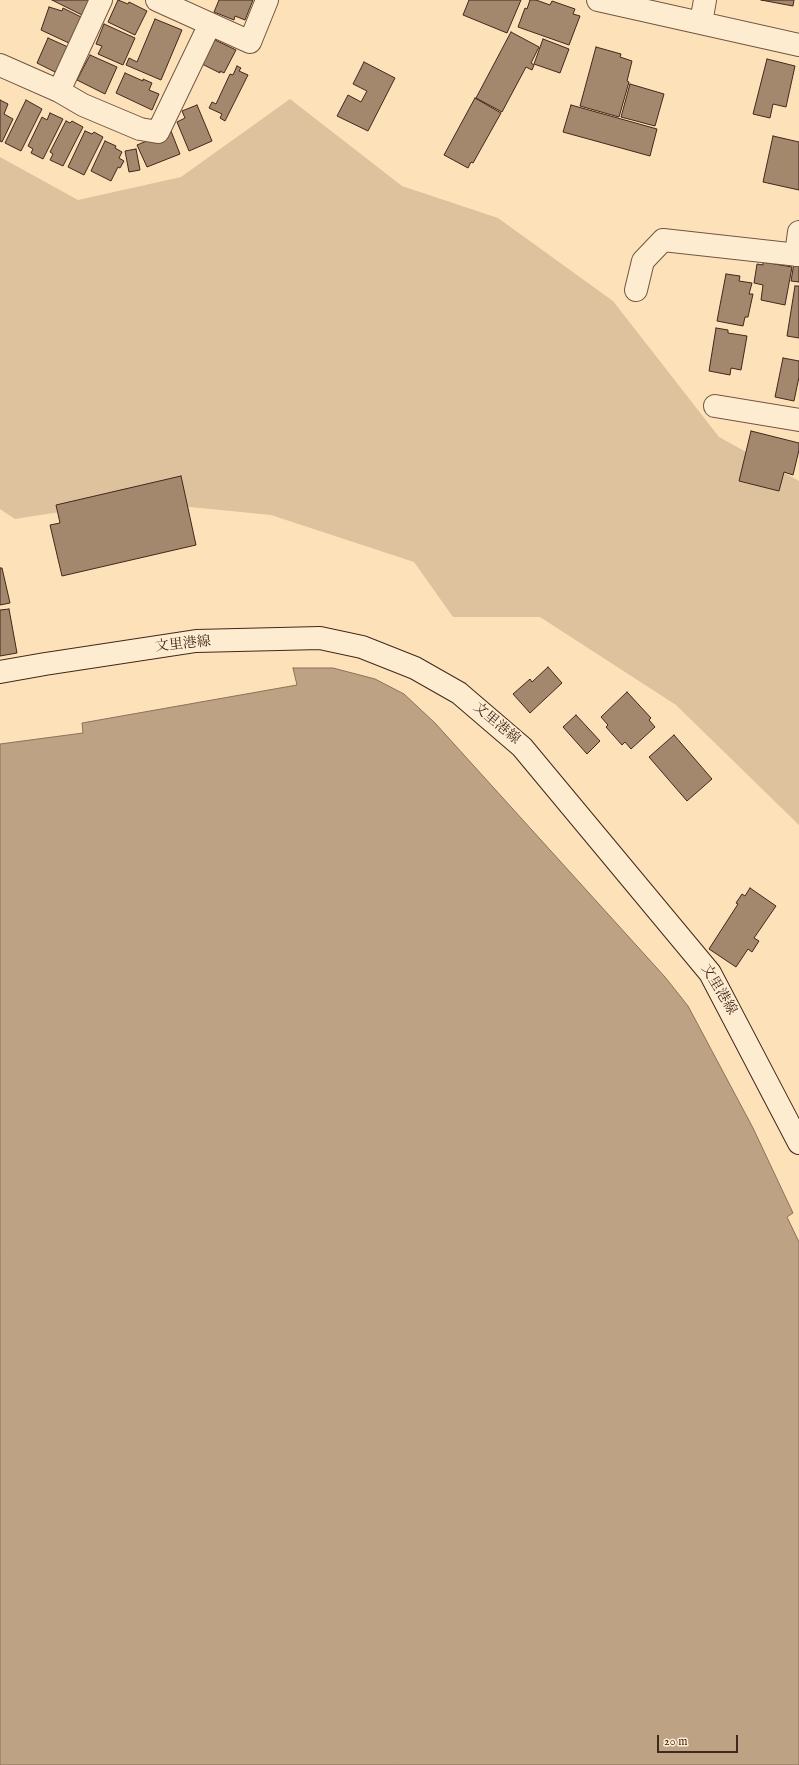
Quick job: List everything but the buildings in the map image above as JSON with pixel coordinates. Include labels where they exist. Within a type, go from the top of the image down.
[{"type":"street","points":[[59,91],[102,0]]},
{"type":"street","points":[[157,0],[250,42],[267,0]]},
{"type":"street","points":[[598,0],[799,45]]},
{"type":"street","points":[[700,23],[705,0]]},
{"type":"street","points":[[0,65],[59,91],[83,105],[140,129],[158,132],[210,24]]},
{"type":"street","points":[[636,290],[643,261],[663,240],[798,255],[799,232]]},
{"type":"street","points":[[715,406],[799,420]]},
{"type":"street","name":"文里港線","points":[[0,672],[196,641],[320,638],[362,647],[408,666],[459,693],[522,747],[710,973],[799,1143]]},
{"type":"shaded area","points":[[290,99],[402,186],[498,218],[613,301],[719,437],[799,481],[799,825],[676,705],[540,617],[453,617],[414,562],[271,515],[129,501],[15,519],[0,509],[0,157],[78,200],[181,177]]},
{"type":"shaded area","points":[[293,668],[333,668],[375,679],[404,694],[435,723],[665,977],[688,1006],[753,1128],[793,1213],[787,1217],[799,1242],[799,1765],[0,1765],[0,744],[83,733],[82,723],[297,685]]}]
